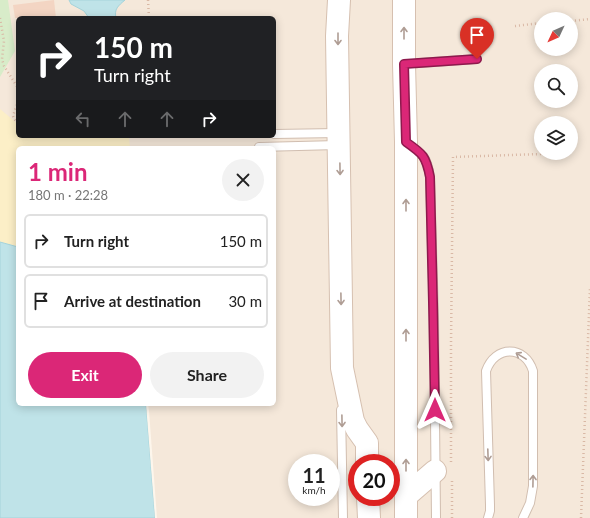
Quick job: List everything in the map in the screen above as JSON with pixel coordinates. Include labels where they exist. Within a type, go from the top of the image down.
[{"type":"street","points":[[339,0],[338,36],[342,368],[353,421],[367,444],[368,454]]},
{"type":"street","points":[[404,0],[406,142],[406,518]]},
{"type":"street","points":[[406,496],[446,471]]},
{"type":"street","points":[[368,506],[369,518]]},
{"type":"lane","points":[[404,64],[477,59]]},
{"type":"lane","points":[[276,134],[339,139]]},
{"type":"lane","points":[[270,146],[339,139]]},
{"type":"lane","points":[[406,142],[423,155],[427,162],[430,177],[434,325],[446,471],[436,518]]},
{"type":"lane","points":[[488,518],[490,505],[486,371],[492,359],[497,355],[503,352],[516,352],[527,360],[531,365],[533,372],[533,486],[530,503],[523,518]]},
{"type":"lane","points":[[342,368],[341,392],[344,518]]},
{"type":"path","points":[[148,0],[149,16]]},
{"type":"path","points":[[0,18],[4,41],[2,59],[4,66],[16,85]]},
{"type":"path","points":[[578,20],[590,19]]},
{"type":"path","points":[[515,26],[534,24]]},
{"type":"path","points":[[16,107],[13,116],[16,122]]},
{"type":"path","points":[[452,518],[446,471],[451,344],[453,157],[534,154]]},
{"type":"path","points":[[581,518],[590,288]]},
{"type":"shaded area","points":[[0,0],[590,0],[590,518],[155,518],[146,406],[276,406],[276,146],[16,146],[16,246],[0,242]]},
{"type":"green space","points":[[0,0],[8,0],[15,51],[0,77]]},
{"type":"sand","points":[[0,109],[16,122],[16,138],[129,138],[130,146],[16,146],[16,246],[0,242]]},
{"type":"water","points":[[69,0],[125,0],[117,8],[116,16],[88,16],[84,11],[71,4]]},
{"type":"water","points":[[0,242],[16,246],[16,406],[146,406],[155,518],[0,518]]},
{"type":"pier","points":[[146,406],[148,406],[149,411],[157,518],[155,518]]},
{"type":"building","points":[[54,0],[56,16],[16,16],[15,18],[13,5]]},
{"type":"route","points":[[435,410],[430,177],[427,162],[423,155],[406,142],[404,64],[477,59]]}]
